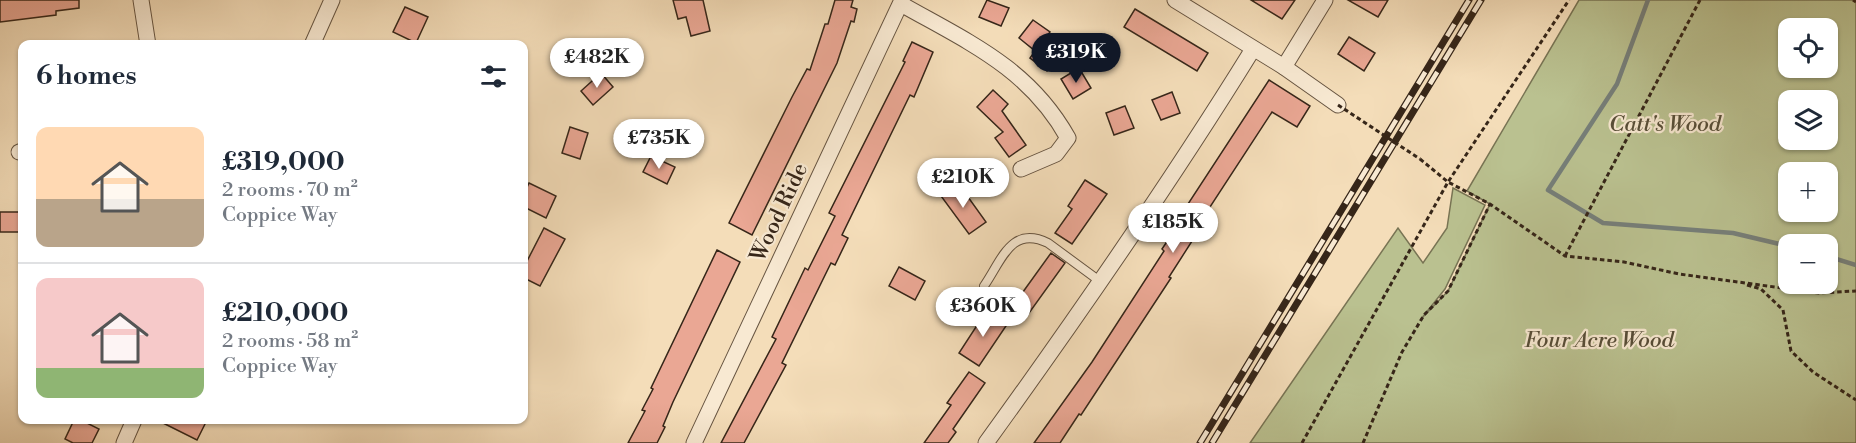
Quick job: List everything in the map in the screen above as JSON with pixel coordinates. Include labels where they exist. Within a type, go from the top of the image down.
[{"type":"street","points":[[141,0],[147,40]]},
{"type":"street","points":[[314,40],[332,0]]},
{"type":"street","points":[[1175,0],[1284,67],[1338,105]]},
{"type":"street","points":[[1284,67],[1324,0]]},
{"type":"street","points":[[902,2],[1003,63],[1053,111],[1068,138],[1056,154],[1021,169]]},
{"type":"street","name":"Wood Ride","points":[[694,443],[902,2]]},
{"type":"street","points":[[986,443],[1102,283],[1178,171],[1253,49]]},
{"type":"street","points":[[124,443],[132,424]]},
{"type":"lane","points":[[984,286],[1012,244],[1023,237],[1039,238],[1048,243],[1102,283]]},
{"type":"path","points":[[1302,443],[1448,182],[1569,0]]},
{"type":"path","points":[[1565,256],[1700,0]]},
{"type":"path","points":[[1338,105],[1420,159],[1448,182],[1490,204],[1565,256],[1624,262],[1679,274],[1819,293],[1856,291]]},
{"type":"path","points":[[1363,443],[1402,352],[1424,315],[1448,291],[1490,204]]},
{"type":"path","points":[[1735,282],[1761,289],[1783,310],[1791,351],[1813,372],[1856,400]]},
{"type":"green space","points":[[1579,0],[1856,0],[1856,443],[1250,443],[1398,228],[1423,263],[1447,228],[1453,188],[1485,205],[1445,289],[1421,319],[1448,291],[1490,204],[1467,191]]},
{"type":"building","points":[[0,0],[79,0],[79,8],[56,11],[56,15],[0,22]]},
{"type":"building","points":[[673,0],[703,0],[710,31],[691,36],[686,17],[678,19]]},
{"type":"building","points":[[835,0],[853,0],[851,7],[857,9],[854,22],[851,21],[837,63],[752,235],[729,223],[792,97],[807,69],[810,70]]},
{"type":"building","points":[[987,0],[1009,8],[1001,26],[979,17]]},
{"type":"building","points":[[1251,0],[1295,0],[1282,19]]},
{"type":"building","points":[[1348,0],[1388,0],[1378,17]]},
{"type":"building","points":[[405,7],[428,17],[417,40],[410,40],[393,32]]},
{"type":"building","points":[[1135,9],[1208,53],[1197,71],[1124,27]]},
{"type":"building","points":[[1033,20],[1050,32],[1045,39],[1061,52],[1047,71],[1030,58],[1035,51],[1019,38]]},
{"type":"building","points":[[1349,37],[1375,53],[1364,71],[1338,54]]},
{"type":"building","points":[[912,42],[933,52],[914,97],[910,95],[842,235],[848,238],[835,265],[831,263],[782,363],[786,365],[744,443],[721,443],[776,339],[772,337],[805,268],[808,270],[835,216],[829,213],[905,62],[903,61]]},
{"type":"building","points":[[1079,68],[1091,88],[1073,99],[1061,79]]},
{"type":"building","points":[[601,73],[613,87],[593,105],[581,91]]},
{"type":"building","points":[[1269,80],[1310,106],[1297,127],[1272,112],[1191,236],[1194,238],[1169,277],[1171,278],[1081,415],[1079,414],[1060,443],[1034,443],[1092,362],[1164,251],[1162,249],[1189,209],[1186,207]]},
{"type":"building","points":[[993,90],[1008,104],[1002,111],[1026,145],[1009,157],[995,138],[1003,132],[977,107]]},
{"type":"building","points":[[1172,92],[1180,113],[1161,120],[1152,100]]},
{"type":"building","points":[[1125,106],[1134,128],[1114,135],[1106,113]]},
{"type":"building","points":[[570,127],[588,133],[580,159],[562,153]]},
{"type":"building","points":[[651,156],[675,167],[667,184],[643,172]]},
{"type":"building","points":[[1085,180],[1107,194],[1072,244],[1055,233],[1072,209],[1068,206]]},
{"type":"building","points":[[529,183],[556,196],[546,218],[528,209]]},
{"type":"building","points":[[958,183],[986,222],[969,234],[941,196]]},
{"type":"building","points":[[0,212],[18,212],[18,232],[0,232]]},
{"type":"building","points":[[544,228],[565,239],[540,286],[528,280],[528,259]]},
{"type":"building","points":[[717,250],[740,262],[673,402],[663,426],[665,427],[657,443],[628,443],[645,411],[642,410],[653,389],[651,388]]},
{"type":"building","points":[[1051,253],[1065,263],[1024,320],[1010,310]]},
{"type":"building","points":[[899,267],[925,281],[915,300],[889,286]]},
{"type":"building","points":[[987,310],[1008,323],[979,366],[959,353]]},
{"type":"building","points":[[969,372],[985,383],[953,429],[956,432],[948,443],[924,443],[951,405],[947,403]]},
{"type":"building","points":[[72,424],[89,424],[99,429],[92,443],[73,443],[65,439]]},
{"type":"building","points":[[165,424],[205,424],[197,440]]},
{"type":"waterway","points":[[1648,0],[1617,84],[1548,190],[1603,223],[1733,233],[1778,244]]},
{"type":"waterway","points":[[1838,259],[1856,265]]},
{"type":"railway","points":[[1200,443],[1469,0]]},
{"type":"railway","points":[[1212,443],[1481,0]]},
{"type":"park label","name":"Catt's Wood","points":[[1665,123]]},
{"type":"park label","name":"Four Acre Wood","points":[[1599,339]]}]
